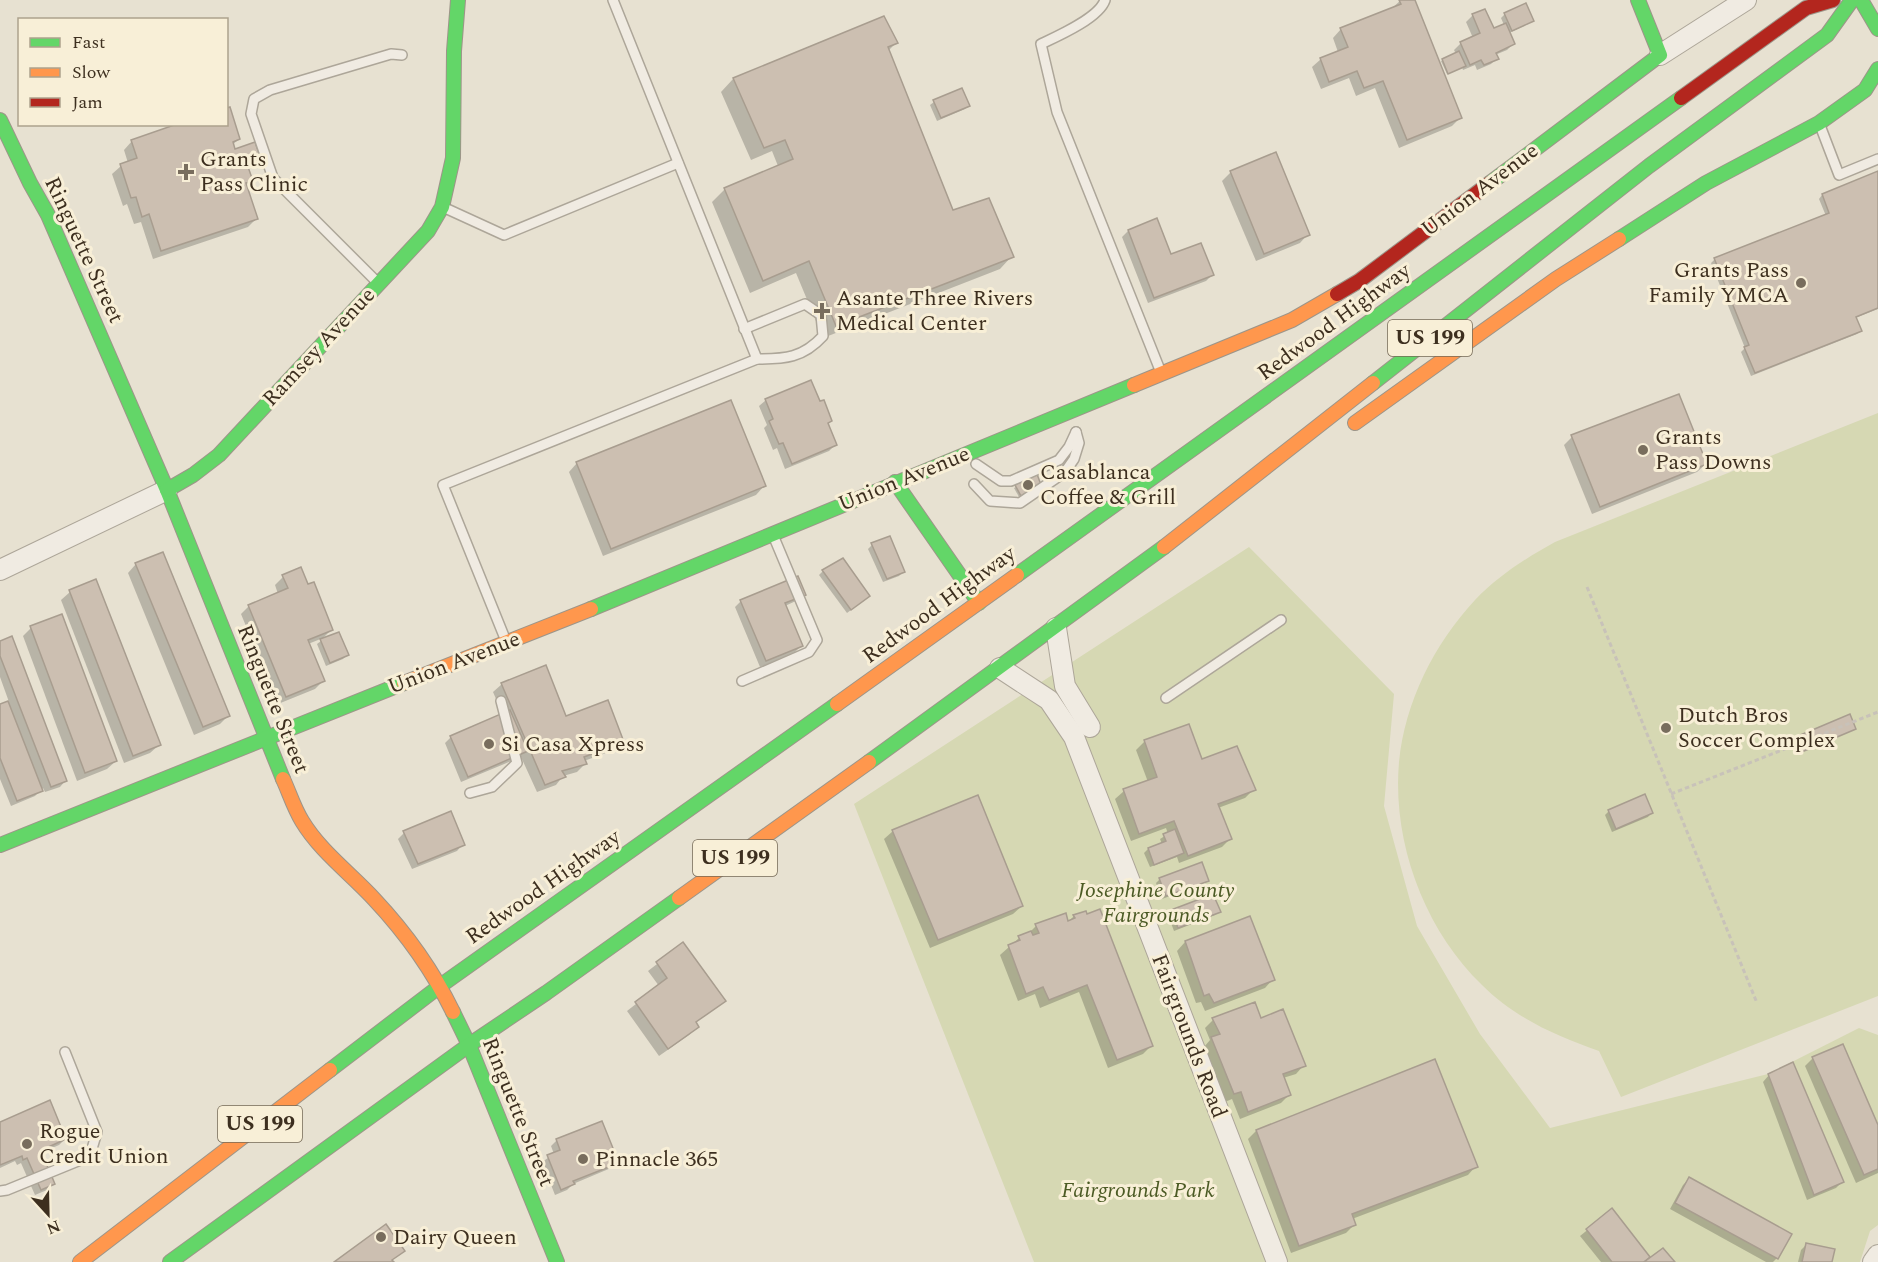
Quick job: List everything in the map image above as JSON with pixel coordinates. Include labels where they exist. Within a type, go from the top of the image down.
[{"type":"main road","name":"Ramsey Avenue","points":[[167,490],[193,475],[219,455],[428,231],[442,207],[453,158],[454,51],[458,0]]},
{"type":"main road","points":[[1638,0],[1660,56]]},
{"type":"main road","name":"Redwood Highway","points":[[80,1262],[440,986],[979,603],[1806,8],[1833,0]]},
{"type":"main road","name":"US 199","points":[[170,1262],[469,1045],[546,993],[1056,628],[1167,545],[1649,166],[1827,35],[1852,0]]},
{"type":"main road","points":[[1861,0],[1878,29]]},
{"type":"main road","points":[[1870,0],[1878,4]]},
{"type":"main road","name":"Union Avenue","points":[[0,845],[507,643],[1292,320],[1359,282],[1660,56]]},
{"type":"main road","points":[[1819,123],[1865,90],[1878,69]]},
{"type":"main road","points":[[1340,434],[1556,279],[1706,183],[1819,123],[1878,98]]},
{"type":"main road","name":"Ringuette Street","points":[[0,120],[26,176],[48,215],[167,490],[300,820],[397,926],[440,986],[469,1045],[557,1262]]},
{"type":"main road","points":[[895,482],[979,603]]},
{"type":"main road","points":[[1167,545],[1245,501]]},
{"type":"street","name":"Union Avenue","points":[[1660,56],[1746,0]]},
{"type":"street","name":"Ramsey Avenue","points":[[0,570],[167,490]]},
{"type":"street","points":[[1056,628],[1065,686],[1082,732]]},
{"type":"street","name":"Fairgrounds Road","points":[[1000,668],[1049,700],[1082,732],[1277,1262]]},
{"type":"street","points":[[1873,1262],[1878,1255]]},
{"type":"lane","points":[[614,0],[757,359]]},
{"type":"lane","points":[[1104,0],[1102,7],[1067,32],[1041,44],[1057,112],[1162,374]]},
{"type":"lane","points":[[378,283],[273,178],[251,114],[254,99],[270,90],[391,54],[402,55]]},
{"type":"lane","points":[[1819,123],[1839,175],[1878,159]]},
{"type":"lane","points":[[442,207],[504,235],[678,163]]},
{"type":"lane","points":[[507,643],[442,485],[757,359],[781,359],[811,350],[823,336],[821,315],[805,304],[744,329]]},
{"type":"lane","points":[[974,484],[990,501],[1020,503],[1065,472],[1074,459],[1079,443],[1076,432],[1069,447],[1059,460],[1011,481],[1000,481],[976,464]]},
{"type":"lane","points":[[742,681],[809,652],[817,640],[772,533]]},
{"type":"lane","points":[[1166,698],[1281,620]]},
{"type":"lane","points":[[470,793],[492,787],[517,763],[501,701]]},
{"type":"lane","points":[[0,1191],[78,1161],[91,1152],[97,1132],[65,1052]]},
{"type":"path","points":[[1587,587],[1757,1003]]},
{"type":"path","points":[[1671,794],[1878,712]]},
{"type":"green space","name":"Dutch Bros Soccer Complex","points":[[1878,413],[1878,996],[1621,1097],[1599,1051],[1537,1025],[1495,997],[1461,963],[1428,911],[1407,853],[1398,792],[1402,740],[1415,696],[1435,655],[1460,617],[1493,583],[1534,554],[1555,542]]},
{"type":"green space","name":"Josephine County Fairgrounds","points":[[1249,547],[1394,694],[1384,806],[1417,926],[1480,1034],[1550,1128],[1768,1074],[1859,1028],[1878,1035],[1878,1225],[1870,1231],[1860,1262],[1034,1262],[854,804]]},
{"type":"building","points":[[1399,0],[1415,0],[1462,118],[1407,140],[1383,81],[1364,88],[1357,71],[1329,82],[1320,58],[1348,47],[1340,28],[1401,4]]},
{"type":"building","points":[[1526,3],[1534,21],[1512,31],[1504,13]]},
{"type":"building","points":[[1485,9],[1494,28],[1506,23],[1515,44],[1496,53],[1499,59],[1484,65],[1481,60],[1470,65],[1460,42],[1480,33],[1472,14]]},
{"type":"building","points":[[884,16],[898,43],[888,47],[953,210],[989,198],[1014,257],[836,326],[809,261],[763,281],[724,188],[793,159],[785,140],[764,148],[733,78]]},
{"type":"building","points":[[1459,51],[1466,66],[1448,74],[1442,59]]},
{"type":"building","points":[[962,88],[970,106],[941,118],[933,100]]},
{"type":"building","name":"Grants Pass Clinic","points":[[230,107],[240,139],[233,142],[235,149],[255,142],[261,159],[247,164],[253,181],[246,183],[258,219],[161,251],[149,214],[142,217],[136,197],[131,198],[120,164],[137,158],[131,140],[171,126],[228,126],[228,108]]},
{"type":"building","points":[[1276,152],[1310,235],[1264,254],[1230,171]]},
{"type":"building","name":"Grants Pass Family YMCA","points":[[1878,171],[1878,308],[1856,317],[1862,331],[1755,373],[1744,347],[1749,345],[1714,258],[1829,213],[1822,194]]},
{"type":"building","points":[[1157,218],[1171,254],[1201,243],[1214,275],[1154,298],[1128,230]]},
{"type":"building","points":[[811,380],[820,401],[824,400],[832,421],[828,423],[837,445],[792,464],[783,443],[779,444],[769,421],[773,419],[765,399]]},
{"type":"building","points":[[1679,394],[1707,464],[1600,507],[1571,435]]},
{"type":"building","points":[[731,400],[766,486],[611,549],[576,462]]},
{"type":"building","name":"Casablanca Coffee & Grill","points":[[1037,474],[1041,485],[1021,496],[1015,485]]},
{"type":"building","points":[[890,536],[905,572],[887,579],[871,543]]},
{"type":"building","points":[[163,552],[230,716],[203,727],[135,563]]},
{"type":"building","points":[[843,558],[870,596],[851,610],[822,570]]},
{"type":"building","points":[[301,567],[308,584],[314,582],[333,630],[308,640],[325,681],[286,697],[248,605],[288,588],[282,575]]},
{"type":"building","points":[[798,576],[806,595],[785,603],[803,646],[766,661],[740,600]]},
{"type":"building","points":[[96,579],[161,745],[133,756],[69,590]]},
{"type":"building","points":[[62,614],[117,761],[85,773],[30,626]]},
{"type":"building","points":[[339,632],[349,655],[330,663],[320,639]]},
{"type":"building","points":[[12,636],[67,781],[51,787],[0,656],[0,641]]},
{"type":"building","points":[[546,665],[566,716],[608,700],[624,742],[584,757],[587,764],[562,771],[566,777],[545,785],[501,683]]},
{"type":"building","points":[[8,701],[43,791],[17,801],[0,758],[0,704]]},
{"type":"building","name":"Si Casa Xpress","points":[[510,710],[528,751],[468,777],[450,736]]},
{"type":"building","points":[[1850,714],[1856,729],[1797,754],[1791,739]]},
{"type":"building","points":[[1189,724],[1202,759],[1237,746],[1256,790],[1218,804],[1232,839],[1188,856],[1174,821],[1139,834],[1123,789],[1157,777],[1144,740]]},
{"type":"building","points":[[1645,794],[1653,813],[1616,829],[1608,810]]},
{"type":"building","points":[[978,795],[1023,906],[938,940],[892,830]]},
{"type":"building","points":[[451,811],[465,845],[418,864],[403,831]]},
{"type":"building","points":[[1175,829],[1184,853],[1154,865],[1148,848],[1166,841],[1163,834]]},
{"type":"building","points":[[1202,862],[1209,881],[1166,896],[1159,878]]},
{"type":"building","points":[[1213,894],[1221,912],[1178,928],[1171,910]]},
{"type":"building","points":[[1100,909],[1153,1046],[1117,1060],[1087,985],[1049,1000],[1043,987],[1026,994],[1008,945],[1020,940],[1018,936],[1031,931],[1033,935],[1039,933],[1035,924],[1066,913],[1068,921],[1075,918],[1073,915],[1086,911],[1087,914]]},
{"type":"building","points":[[1250,916],[1275,980],[1214,1003],[1209,994],[1204,996],[1185,941]]},
{"type":"building","points":[[683,942],[726,1001],[696,1022],[699,1027],[668,1049],[635,1002],[667,978],[656,962]]},
{"type":"building","points":[[1255,1002],[1261,1018],[1283,1009],[1306,1066],[1283,1074],[1291,1095],[1248,1112],[1241,1092],[1234,1094],[1211,1037],[1220,1034],[1212,1018]]},
{"type":"building","points":[[1843,1044],[1878,1125],[1878,1169],[1864,1175],[1812,1057]]},
{"type":"building","points":[[1435,1059],[1478,1167],[1352,1214],[1356,1225],[1299,1246],[1256,1130]]},
{"type":"building","points":[[1793,1062],[1844,1182],[1814,1195],[1768,1074]]},
{"type":"building","name":"Rogue Credit Union","points":[[50,1100],[66,1139],[44,1149],[43,1156],[55,1184],[41,1190],[27,1158],[23,1160],[22,1156],[0,1165],[0,1122]]},
{"type":"building","name":"Pinnacle 365","points":[[602,1121],[619,1163],[573,1181],[575,1184],[561,1190],[547,1155],[560,1150],[556,1139]]},
{"type":"building","points":[[1689,1177],[1792,1234],[1778,1259],[1675,1203]]},
{"type":"building","points":[[1612,1208],[1650,1257],[1644,1262],[1612,1262],[1586,1229]]},
{"type":"building","name":"Dairy Queen","points":[[386,1224],[405,1251],[392,1260],[394,1262],[334,1262]]},
{"type":"building","points":[[1806,1243],[1835,1249],[1832,1262],[1802,1262]]},
{"type":"building","points":[[1663,1248],[1675,1262],[1644,1262]]},
{"type":"traffic: fast","points":[[167,490],[193,475],[219,455],[428,231],[442,207],[453,158],[454,51],[458,0]]},
{"type":"traffic: fast","points":[[1490,183],[1660,55],[1638,0]]},
{"type":"traffic: fast","points":[[1373,383],[1649,166],[1827,35],[1852,0]]},
{"type":"traffic: fast","points":[[1861,0],[1878,29]]},
{"type":"traffic: fast","points":[[1619,239],[1706,183],[1819,123],[1865,90],[1878,69]]},
{"type":"traffic: fast","points":[[1017,575],[1681,98]]},
{"type":"traffic: fast","points":[[0,120],[48,215],[167,490],[283,779]]},
{"type":"traffic: fast","points":[[591,609],[1134,385]]},
{"type":"traffic: fast","points":[[895,482],[979,603]]},
{"type":"traffic: fast","points":[[869,762],[1164,547]]},
{"type":"traffic: fast","points":[[0,845],[404,683]]},
{"type":"traffic: fast","points":[[330,1070],[440,986],[837,704]]},
{"type":"traffic: fast","points":[[170,1262],[469,1045],[679,898]]},
{"type":"traffic: fast","points":[[453,1012],[469,1045],[557,1262]]},
{"type":"traffic: slow","points":[[1355,423],[1556,279],[1619,239]]},
{"type":"traffic: slow","points":[[1134,385],[1292,320],[1337,294]]},
{"type":"traffic: slow","points":[[1164,547],[1373,383]]},
{"type":"traffic: slow","points":[[837,704],[1017,575]]},
{"type":"traffic: slow","points":[[404,683],[591,609]]},
{"type":"traffic: slow","points":[[679,898],[869,762]]},
{"type":"traffic: slow","points":[[283,779],[296,811],[309,832],[397,925],[418,953],[453,1012]]},
{"type":"traffic: slow","points":[[80,1262],[330,1070]]},
{"type":"traffic: jam","points":[[1681,98],[1806,8],[1833,0]]},
{"type":"traffic: jam","points":[[1337,294],[1359,281],[1490,183]]},
{"type":"place","name":"Grants Pass Clinic","points":[[186,172]]},
{"type":"place","name":"Grants Pass Family YMCA","points":[[1801,283]]},
{"type":"place","name":"Asante Three Rivers Medical Center","points":[[822,311]]},
{"type":"place","name":"Grants Pass Downs","points":[[1643,450]]},
{"type":"place","name":"Casablanca Coffee & Grill","points":[[1028,485]]},
{"type":"place","name":"Dutch Bros Soccer Complex","points":[[1666,728]]},
{"type":"place","name":"Si Casa Xpress","points":[[489,744]]},
{"type":"place","name":"Rogue Credit Union","points":[[27,1144]]},
{"type":"place","name":"Pinnacle 365","points":[[583,1159]]},
{"type":"place","name":"Dairy Queen","points":[[381,1237]]},
{"type":"park label","name":"Fairgrounds Park","points":[[1138,1190]]}]
